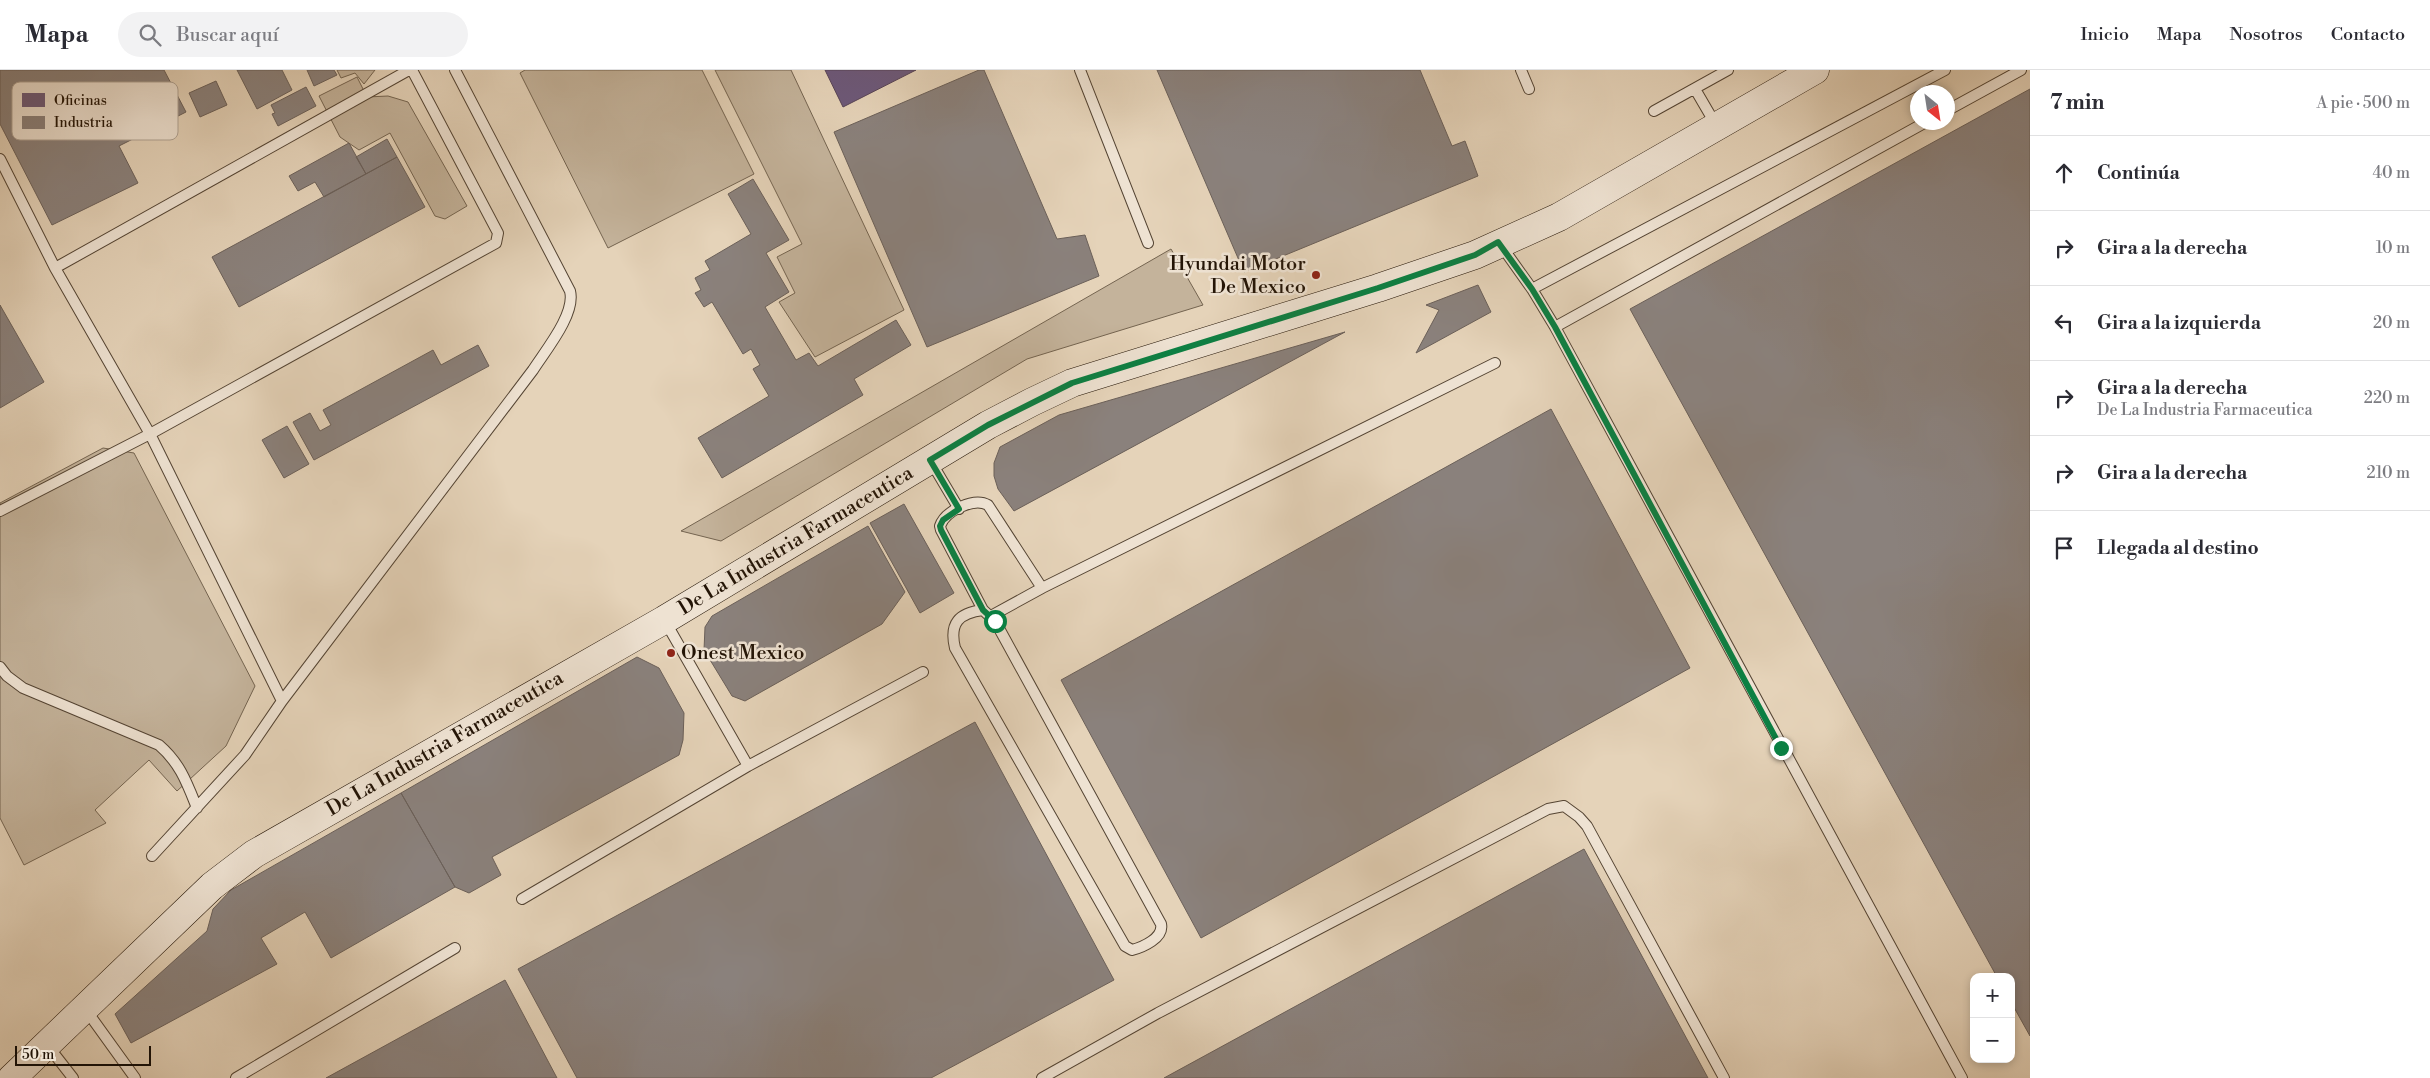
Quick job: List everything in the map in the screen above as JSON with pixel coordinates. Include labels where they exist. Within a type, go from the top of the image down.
[{"type":"main road","name":"De La Industria Farmaceutica","points":[[12,1078],[85,1010],[135,959],[212,886],[254,854],[664,620],[988,425],[1072,383],[1397,282],[1475,255],[1498,242],[1559,217],[1716,125],[1815,70]]},
{"type":"lane","points":[[0,511],[150,434],[496,243],[498,233],[410,70],[55,268]]},
{"type":"lane","points":[[152,856],[245,755],[282,701],[533,370],[563,324],[571,305],[570,291],[456,70]]},
{"type":"lane","points":[[1080,70],[1148,243]]},
{"type":"lane","points":[[1521,70],[1529,90]]},
{"type":"lane","points":[[1654,111],[1728,70]]},
{"type":"lane","points":[[1532,289],[1945,70]]},
{"type":"lane","points":[[1955,106],[2021,70]]},
{"type":"lane","points":[[1695,89],[1716,125]]},
{"type":"lane","points":[[1555,327],[1912,130]]},
{"type":"lane","points":[[0,159],[55,268],[150,434],[282,701]]},
{"type":"lane","points":[[1498,242],[1532,289],[1555,327],[1962,1078]]},
{"type":"lane","points":[[1042,588],[988,505],[978,501],[959,509],[943,520],[940,526],[987,613],[1160,924],[1161,932],[1158,936],[1139,948],[1132,950],[1125,946],[1014,748],[955,648],[953,630],[957,620],[970,612],[987,613],[1042,588],[1495,363]]},
{"type":"lane","points":[[930,460],[959,509]]},
{"type":"lane","points":[[664,620],[748,766]]},
{"type":"lane","points":[[0,667],[7,676],[23,688],[159,745],[172,756],[181,769],[197,808]]},
{"type":"lane","points":[[522,899],[748,766],[923,672]]},
{"type":"lane","points":[[1042,1078],[1158,1013],[1548,809],[1564,806],[1579,817],[1587,826],[1724,1078]]},
{"type":"lane","points":[[236,1078],[455,948]]},
{"type":"lane","points":[[85,1010],[135,1078]]},
{"type":"lane","points":[[47,1045],[73,1078]]},
{"type":"shaded area","points":[[337,70],[375,70],[364,84],[355,73],[341,78]]},
{"type":"shaded area","points":[[525,70],[702,70],[754,174],[608,248],[520,73]]},
{"type":"shaded area","points":[[715,70],[791,70],[904,310],[815,357],[779,302],[795,293],[777,257],[802,244]]},
{"type":"shaded area","points":[[357,77],[367,97],[388,96],[408,102],[467,206],[445,219],[435,216],[390,133],[359,150],[340,137],[319,96]]},
{"type":"shaded area","points":[[1171,249],[1203,305],[1027,359],[721,541],[681,531]]},
{"type":"shaded area","points":[[103,448],[134,453],[255,686],[226,746],[177,791],[149,760],[95,810],[106,823],[24,865],[0,818],[0,503]]},
{"type":"building: Oficinas","points":[[825,70],[916,70],[843,107]]},
{"type":"building: Industria","points":[[0,70],[164,70],[170,82],[12,82],[12,140],[131,140],[119,146],[138,183],[52,225],[0,124]]},
{"type":"building: Industria","points":[[237,70],[282,70],[292,90],[257,109]]},
{"type":"building: Industria","points":[[307,70],[334,70],[337,75],[314,86]]},
{"type":"building: Industria","points":[[979,70],[984,70],[1057,239],[1085,235],[1099,276],[927,347],[834,132]]},
{"type":"building: Industria","points":[[1157,70],[1420,70],[1452,146],[1465,141],[1478,176],[1244,272]]},
{"type":"building: Industria","points":[[216,81],[227,105],[200,117],[189,93]]},
{"type":"building: Industria","points":[[306,87],[316,106],[278,126],[272,114],[275,113],[271,105]]},
{"type":"building: Industria","points":[[2030,89],[2030,1036],[2015,1009],[2015,973],[1995,973],[1630,309]]},
{"type":"building: Industria","points":[[178,97],[186,112],[178,116]]},
{"type":"building: Industria","points":[[387,139],[397,157],[366,174],[356,157]]},
{"type":"building: Industria","points":[[349,143],[366,174],[324,197],[315,182],[298,191],[289,176]]},
{"type":"building: Industria","points":[[397,157],[425,207],[239,307],[212,257]]},
{"type":"building: Industria","points":[[753,179],[789,240],[766,253],[789,292],[765,307],[796,360],[809,353],[818,366],[896,320],[911,345],[854,379],[863,395],[722,478],[698,438],[769,396],[753,369],[760,365],[751,349],[743,354],[712,302],[704,307],[695,293],[701,290],[695,278],[710,270],[705,261],[751,234],[728,194]]},
{"type":"building: Industria","points":[[1478,285],[1491,312],[1416,353],[1439,310],[1426,305]]},
{"type":"building: Industria","points":[[0,305],[44,382],[0,408]]},
{"type":"building: Industria","points":[[1345,332],[1014,511],[998,489],[994,476],[994,463],[1000,447],[1059,415]]},
{"type":"building: Industria","points":[[478,345],[489,366],[314,460],[293,422],[310,413],[320,431],[331,425],[323,410],[433,350],[441,365]]},
{"type":"building: Industria","points":[[1551,409],[1690,668],[1201,938],[1061,680]]},
{"type":"building: Industria","points":[[287,426],[309,464],[284,478],[262,440]]},
{"type":"building: Industria","points":[[904,504],[954,593],[920,613],[870,523]]},
{"type":"building: Industria","points":[[868,526],[905,592],[882,624],[745,701],[732,696],[704,650],[705,627],[712,616]]},
{"type":"building: Industria","points":[[637,657],[659,668],[684,713],[683,740],[679,755],[492,857],[501,875],[469,893],[455,887],[401,793]]},
{"type":"building: Industria","points":[[975,722],[1114,980],[931,1078],[577,1078],[518,969]]},
{"type":"building: Industria","points":[[401,793],[455,887],[331,958],[305,912],[261,938],[277,964],[131,1043],[115,1014],[207,931],[213,909],[231,890]]},
{"type":"building: Industria","points":[[1584,849],[1708,1078],[1164,1078]]},
{"type":"building: Industria","points":[[505,980],[557,1078],[326,1078]]},
{"type":"place","name":"Hyundai Motor De Mexico","points":[[1316,275]]},
{"type":"place","name":"Onest Mexico","points":[[671,653]]},
{"type":"route","points":[[995,621],[983,610],[941,530],[941,522],[959,509],[930,460],[988,425],[1072,383],[1406,279],[1475,255],[1498,242],[1532,289],[1555,327],[1781,748]]}]
